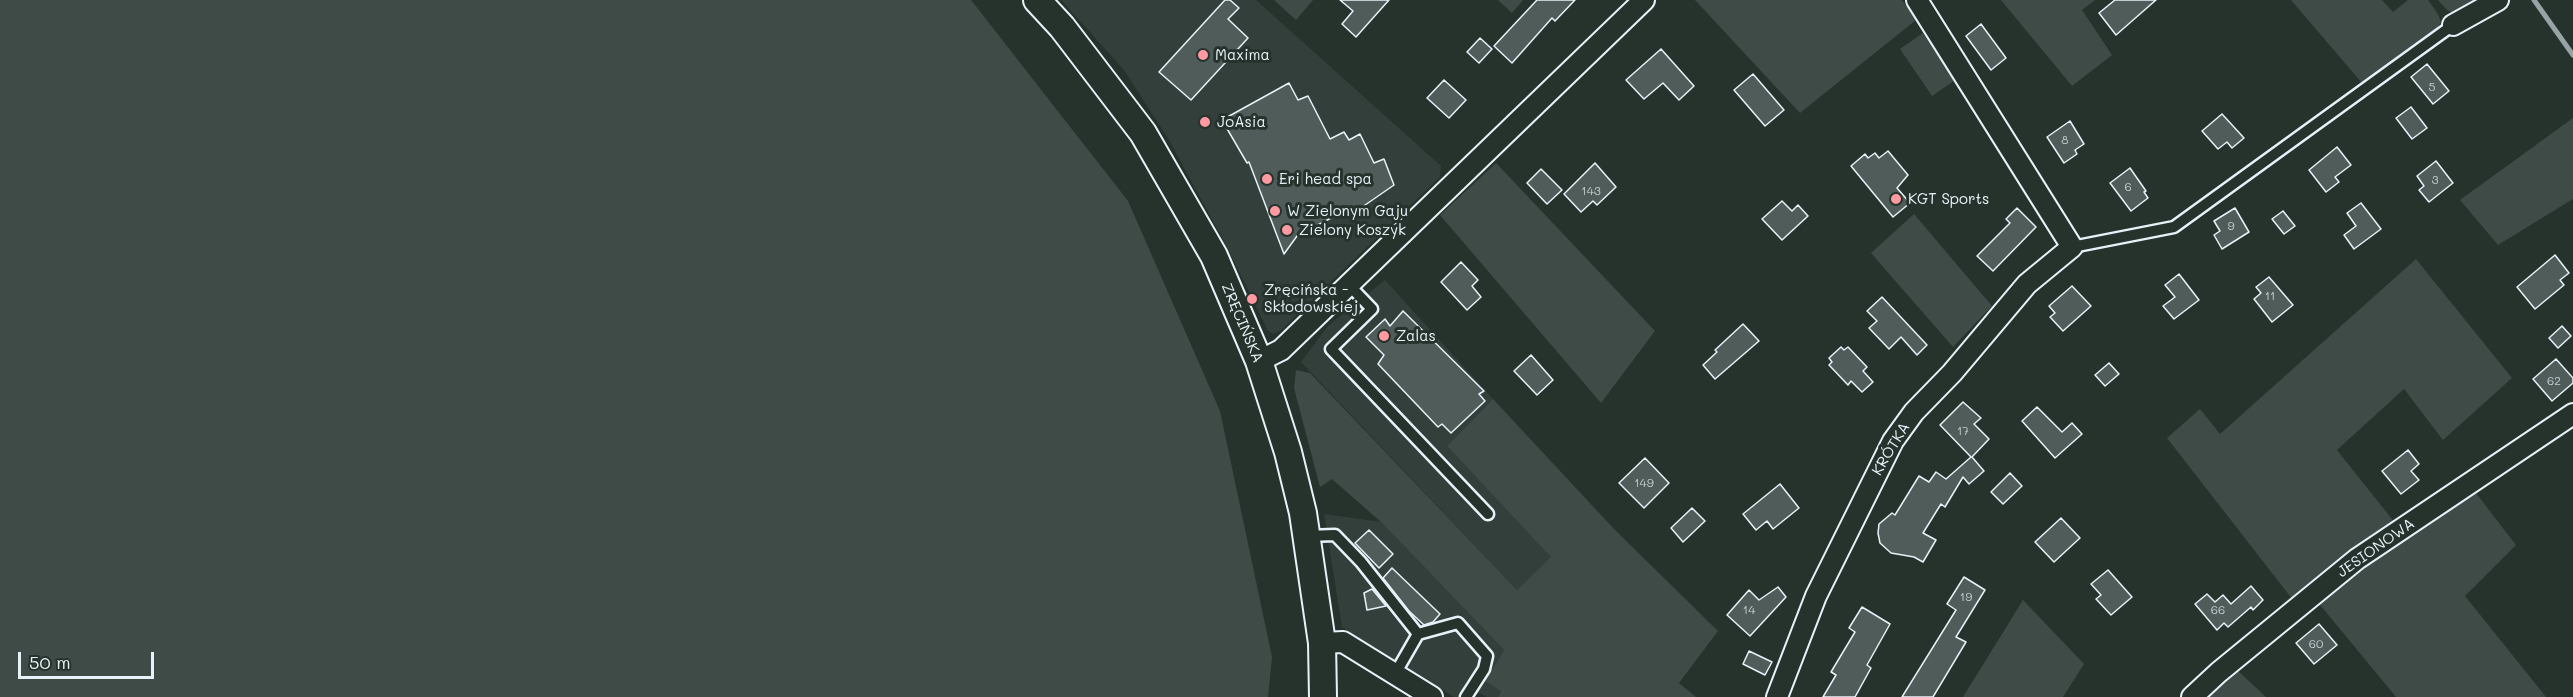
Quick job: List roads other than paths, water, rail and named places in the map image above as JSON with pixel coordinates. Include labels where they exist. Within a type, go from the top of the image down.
[{"type":"street","name":"ZRĘCIŃSKA","points":[[1037,0],[1062,27],[1143,134],[1214,256],[1258,361],[1288,452],[1307,536],[1322,643],[1323,697]]},
{"type":"street","points":[[1258,361],[1281,350],[1644,0]]},
{"type":"street","points":[[1917,0],[2072,247]]},
{"type":"street","points":[[2453,25],[2498,0]]},
{"type":"street","name":"KRÓTKA","points":[[1777,697],[1816,596],[1893,441],[1914,412],[1952,373],[2027,284],[2072,247]]},
{"type":"street","name":"JESIONOWA","points":[[2192,697],[2357,559],[2573,414]]},
{"type":"street","points":[[1322,643],[1343,642],[1432,697]]},
{"type":"lane","points":[[2072,247],[2174,227],[2453,25]]},
{"type":"lane","points":[[1349,285],[1372,309],[1331,349],[1488,513]]},
{"type":"lane","points":[[1307,536],[1335,535],[1361,562],[1418,634]]},
{"type":"lane","points":[[1395,674],[1418,634],[1458,623],[1487,656],[1485,669],[1466,697]]},
{"type":"waterway","points":[[2534,0],[2573,55]]},
{"type":"place","name":"Maxima","points":[[1203,55]]},
{"type":"place","name":"JoAsia","points":[[1205,122]]},
{"type":"place","name":"Eri head spa","points":[[1267,179]]},
{"type":"place","name":"KGT Sports","points":[[1896,199]]},
{"type":"place","name":"W Zielonym Gaju","points":[[1275,211]]},
{"type":"place","name":"Zielony Koszyk","points":[[1287,230]]},
{"type":"place","name":"Zręcińska - Skłodowskiej","points":[[1252,299]]},
{"type":"place","name":"Zalas","points":[[1384,336]]}]
